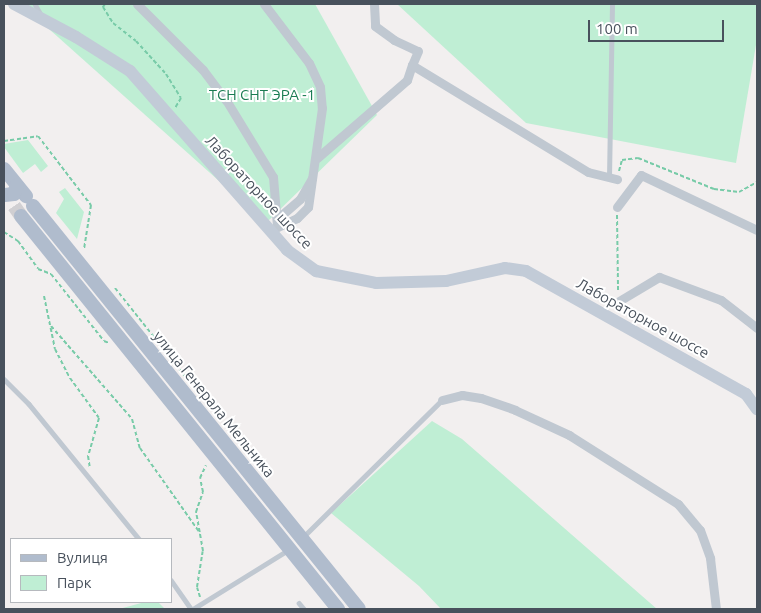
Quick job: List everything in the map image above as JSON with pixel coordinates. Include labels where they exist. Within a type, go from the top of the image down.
[{"type":"main road","name":"Лабораторное шоссе","points":[[14,4],[130,71],[275,225],[300,261],[316,271],[376,283],[446,281],[505,268],[526,271],[746,394],[757,409]]},
{"type":"main road","name":"улица Генерала Мельника","points":[[4,169],[359,609]]},
{"type":"main road","points":[[25,196],[14,194],[11,203],[338,609]]},
{"type":"main road","points":[[31,227],[33,217],[44,218]]},
{"type":"main road","points":[[289,549],[302,539]]},
{"type":"street","points":[[137,4],[203,70],[226,100],[273,177],[275,225]]},
{"type":"street","points":[[264,4],[309,63],[320,87],[322,108],[316,171],[308,207],[304,213],[275,225]]},
{"type":"street","points":[[317,158],[407,80],[418,51],[394,40],[375,26],[374,4]]},
{"type":"street","points":[[412,65],[588,172],[613,178]]},
{"type":"street","points":[[275,225],[300,199],[316,171]]},
{"type":"street","points":[[617,208],[641,175],[757,230]]},
{"type":"street","points":[[619,300],[660,277],[721,300],[757,328]]},
{"type":"street","points":[[442,400],[462,395],[481,398],[515,410],[569,435],[678,504],[700,530],[710,558],[716,609]]},
{"type":"lane","points":[[35,4],[44,20]]},
{"type":"lane","points":[[612,4],[613,178]]},
{"type":"lane","points":[[4,379],[29,404],[138,538]]},
{"type":"lane","points":[[302,539],[442,400]]},
{"type":"lane","points":[[172,581],[192,609],[289,549]]},
{"type":"lane","points":[[299,603],[304,609]]},
{"type":"path","points":[[105,4],[103,7],[113,24],[136,41],[166,74],[181,98],[171,116]]},
{"type":"path","points":[[4,141],[38,136],[91,205],[83,248],[89,256]]},
{"type":"path","points":[[613,178],[622,160],[638,158],[714,189],[739,192],[757,182]]},
{"type":"path","points":[[617,208],[619,300]]},
{"type":"path","points":[[4,232],[18,241],[38,269],[51,274],[104,341],[112,345]]},
{"type":"path","points":[[113,285],[185,374],[185,393]]},
{"type":"path","points":[[44,296],[55,349],[70,378],[99,418],[88,456],[93,483]]},
{"type":"path","points":[[51,326],[132,419],[140,448],[200,533]]},
{"type":"path","points":[[201,604],[198,587],[203,551],[196,512],[203,492],[200,478],[207,464]]},
{"type":"green space","name":"ТСН СНТ ЭРА -1","points":[[21,4],[315,4],[377,115],[266,223]]},
{"type":"green space","points":[[397,4],[757,4],[757,39],[736,163],[526,123]]},
{"type":"green space","points":[[28,140],[48,166],[41,172],[35,164],[23,173],[4,147],[4,144]]},
{"type":"green space","points":[[65,188],[84,212],[77,239],[56,213],[64,199],[59,192]]},
{"type":"green space","points":[[432,421],[462,439],[657,609],[441,609],[419,586],[331,513]]},
{"type":"green space","points":[[141,603],[159,603],[165,609],[119,609]]},
{"type":"tunnel","points":[[14,206],[21,216]]}]
